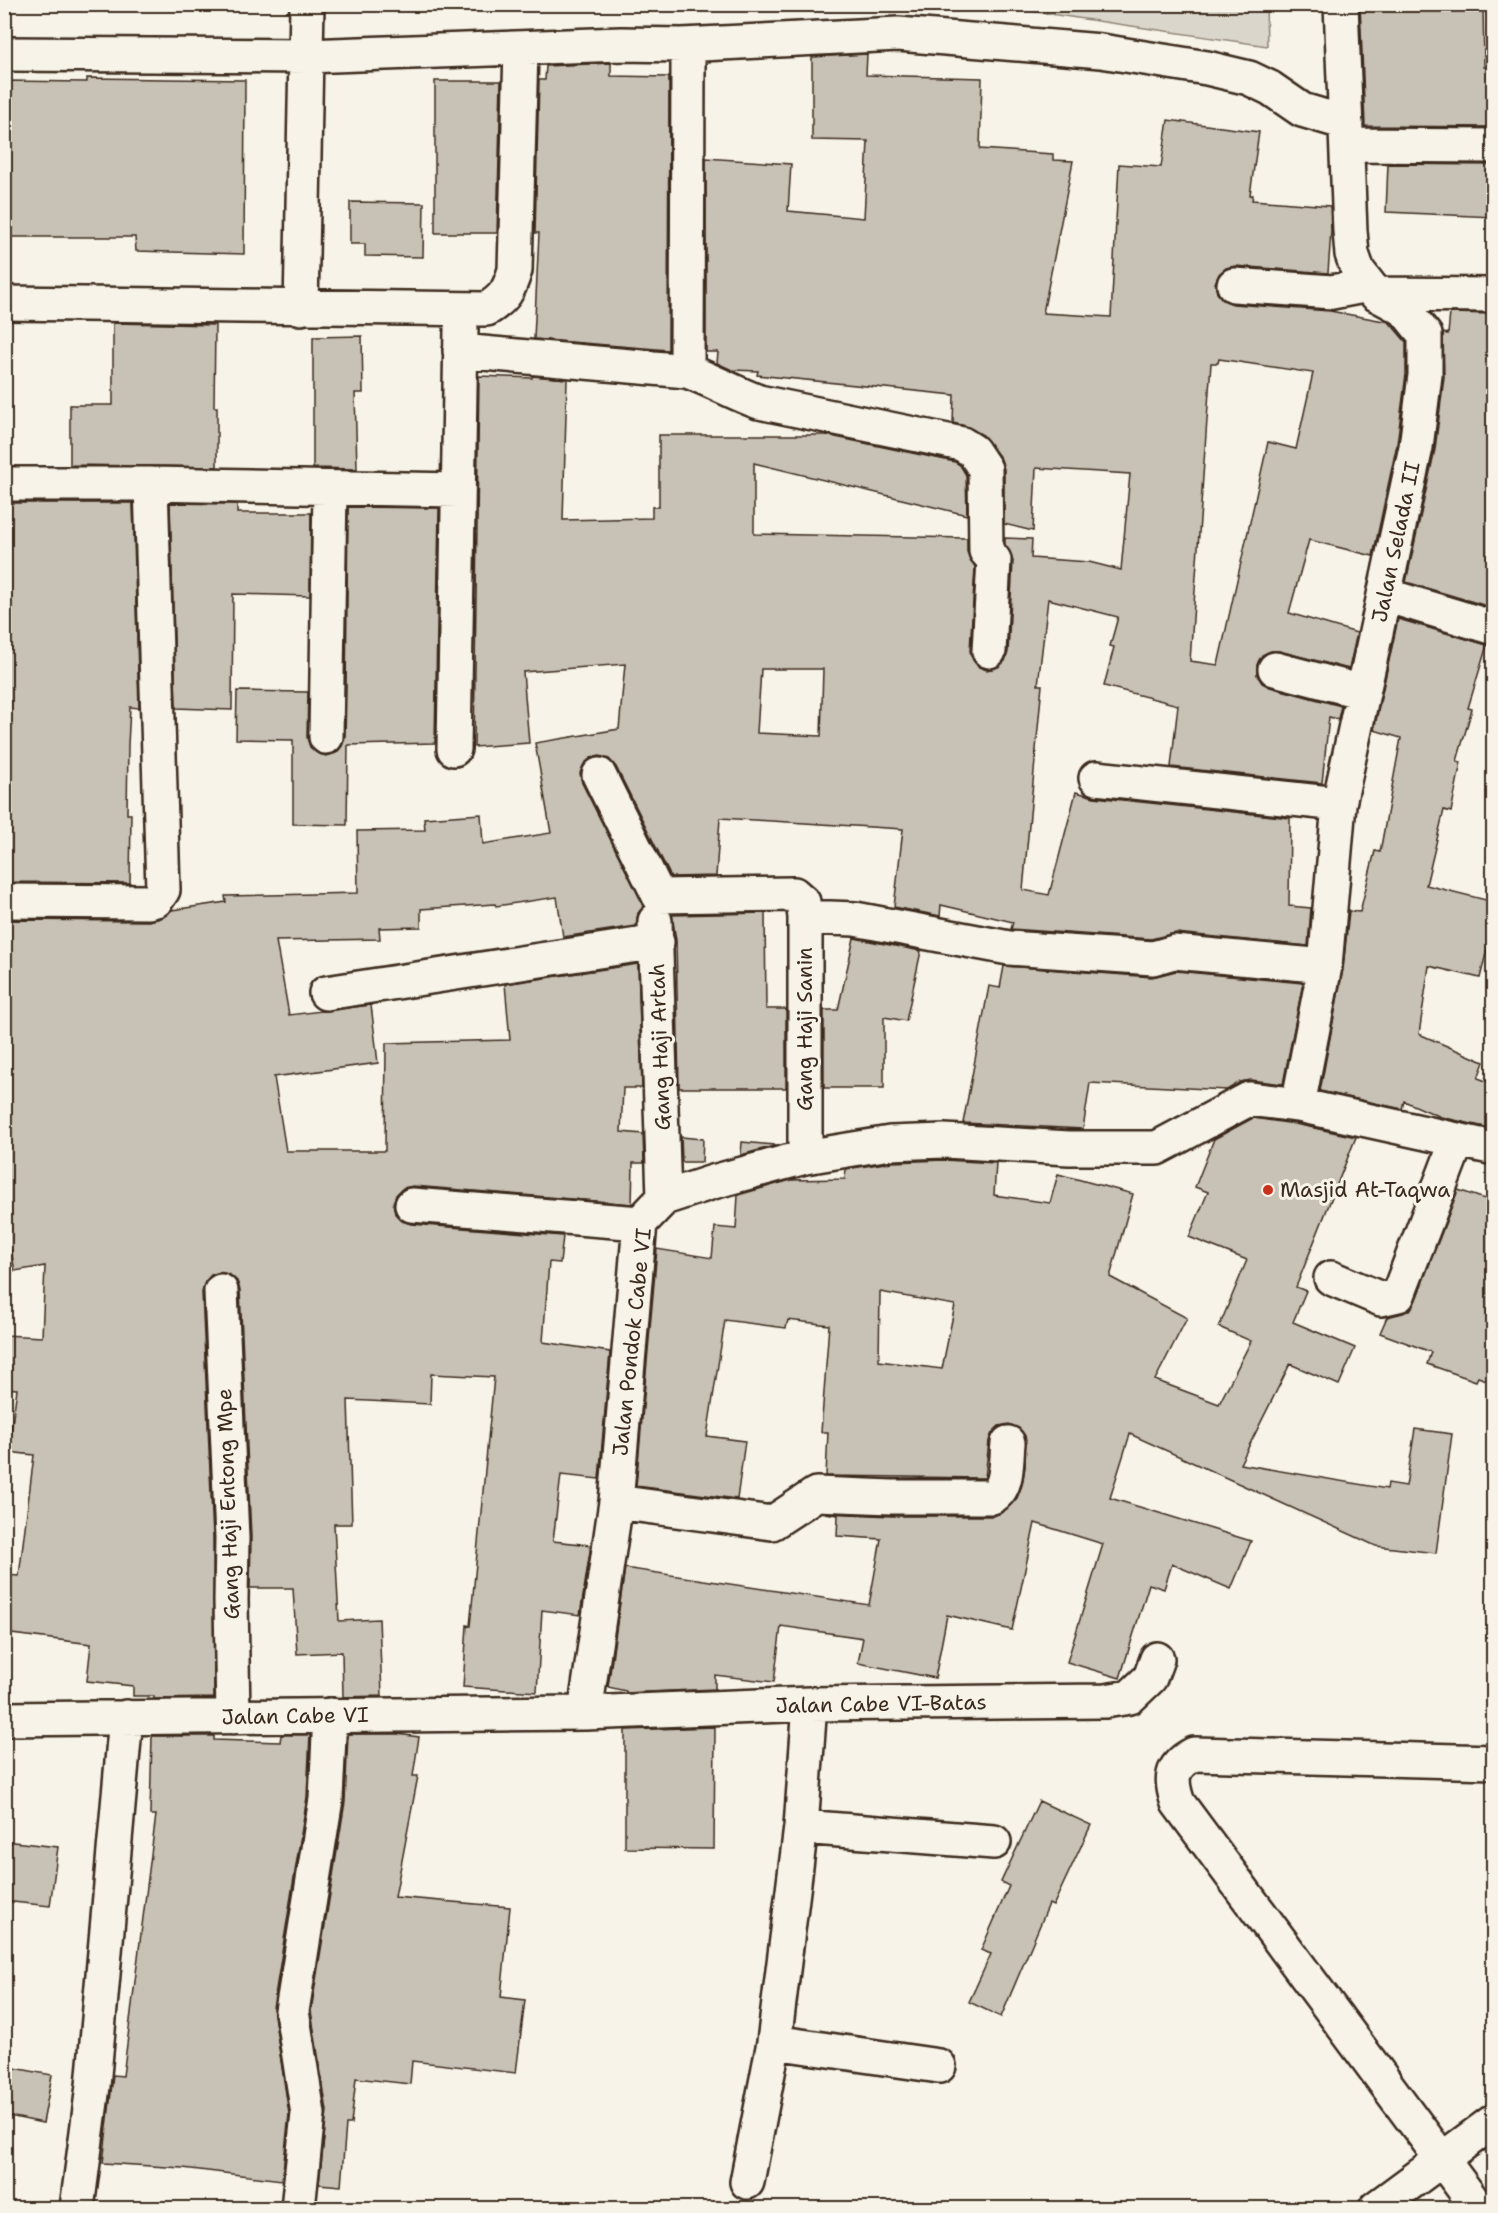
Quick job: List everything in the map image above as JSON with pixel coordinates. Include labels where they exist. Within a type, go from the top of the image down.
[{"type":"street","points":[[301,308],[307,4]]},
{"type":"street","points":[[1341,4],[1352,254],[1358,271],[1372,290]]},
{"type":"street","points":[[4,54],[307,56],[621,44],[682,45],[898,34],[1101,51],[1207,68],[1250,78],[1346,134],[1494,146]]},
{"type":"street","points":[[682,45],[688,59],[687,371]]},
{"type":"street","points":[[4,303],[487,309],[499,302],[509,290],[515,270],[520,49]]},
{"type":"street","points":[[1234,285],[1332,292],[1372,290],[1494,295]]},
{"type":"street","name":"Jalan Selada II","points":[[1298,1105],[1325,966],[1339,804],[1386,595],[1416,447],[1425,375],[1425,335],[1404,309],[1372,290]]},
{"type":"street","points":[[454,750],[461,309]]},
{"type":"street","points":[[460,351],[687,371],[759,402],[962,444],[973,451],[985,469],[986,551],[994,560],[989,651]]},
{"type":"street","points":[[4,484],[151,484],[457,490]]},
{"type":"street","points":[[4,901],[149,902],[156,900],[163,890],[151,484]]},
{"type":"street","points":[[326,737],[330,489]]},
{"type":"street","points":[[1386,595],[1494,628]]},
{"type":"street","points":[[1275,669],[1363,692]]},
{"type":"street","points":[[599,774],[659,896],[794,894],[804,909],[1008,948],[1153,958],[1174,952],[1325,966]]},
{"type":"street","points":[[1096,778],[1339,804]]},
{"type":"street","name":"Gang Haji Artah","points":[[659,896],[655,916],[664,1198]]},
{"type":"street","name":"Gang Haji Sanin","points":[[804,909],[806,1157]]},
{"type":"street","points":[[326,993],[657,942]]},
{"type":"street","name":"Jalan Pondok Cabe VI","points":[[585,1713],[616,1502],[640,1223],[664,1198],[806,1157],[890,1143],[944,1141],[1070,1148],[1157,1148],[1249,1099],[1298,1105],[1494,1148]]},
{"type":"street","points":[[1331,1278],[1381,1299],[1398,1295],[1456,1141]]},
{"type":"street","points":[[412,1205],[640,1223]]},
{"type":"street","name":"Gang Haji Entong Mpe","points":[[221,1291],[232,1538],[233,1717]]},
{"type":"street","points":[[616,1502],[772,1523],[816,1494],[992,1497],[1000,1493],[1004,1484],[1008,1443]]},
{"type":"street","name":"Jalan Cabe VI-Batas","points":[[585,1713],[810,1704],[1105,1701],[1130,1696],[1150,1678],[1157,1659]]},
{"type":"street","points":[[747,2182],[774,2042],[801,1827],[810,1704]]},
{"type":"street","name":"Jalan Cabe VI","points":[[4,1719],[585,1713]]},
{"type":"street","points":[[298,2208],[308,2114],[292,2011],[326,1799],[330,1715]]},
{"type":"street","points":[[77,2208],[93,2086],[126,1718]]},
{"type":"street","points":[[1478,2208],[1178,1803],[1172,1786],[1175,1769],[1183,1760],[1194,1754],[1494,1762]]},
{"type":"street","points":[[801,1827],[994,1842]]},
{"type":"street","points":[[774,2042],[939,2066]]},
{"type":"street","points":[[1376,2208],[1494,2121]]},
{"type":"shaded area","points":[[989,5],[1266,5],[1267,46]]},
{"type":"building","points":[[1360,4],[1483,4],[1484,67],[1494,67],[1494,127],[1365,126]]},
{"type":"building","points":[[867,54],[866,75],[982,78],[980,149],[1053,154],[1053,160],[1073,161],[1043,313],[1111,317],[1119,164],[1161,167],[1168,120],[1259,132],[1250,195],[1253,195],[1252,200],[1330,206],[1328,273],[1235,266],[1226,268],[1219,274],[1215,283],[1217,293],[1223,300],[1233,304],[1330,311],[1389,322],[1406,342],[1406,374],[1397,444],[1373,556],[1309,540],[1289,613],[1357,633],[1349,669],[1279,651],[1271,651],[1262,655],[1257,665],[1257,675],[1262,683],[1270,687],[1341,706],[1338,719],[1329,717],[1322,783],[1171,767],[1178,705],[1104,686],[1114,647],[1110,646],[1118,617],[1048,599],[1038,685],[1042,685],[1023,890],[1049,895],[1076,792],[1094,797],[1290,818],[1289,906],[1311,908],[1308,946],[1176,933],[1151,939],[1011,929],[1013,922],[941,905],[940,916],[894,907],[903,829],[720,818],[716,876],[671,877],[616,767],[609,759],[600,756],[591,758],[584,764],[580,773],[582,783],[644,906],[638,913],[636,926],[563,937],[557,897],[496,906],[495,904],[421,909],[421,927],[379,928],[380,939],[276,941],[289,1015],[371,1005],[378,1063],[274,1077],[286,1151],[385,1151],[386,1043],[510,1040],[505,984],[638,964],[642,1088],[623,1088],[621,1132],[643,1134],[644,1163],[633,1163],[632,1204],[413,1186],[403,1188],[396,1195],[393,1203],[395,1214],[402,1221],[411,1224],[563,1236],[560,1263],[549,1262],[543,1342],[610,1352],[599,1479],[561,1475],[553,1541],[591,1545],[580,1615],[542,1610],[537,1692],[463,1687],[467,1625],[470,1626],[494,1377],[431,1374],[430,1404],[348,1400],[352,1524],[334,1524],[339,1621],[379,1619],[382,1696],[343,1697],[342,1652],[297,1654],[293,1588],[250,1588],[251,1537],[240,1290],[237,1281],[230,1275],[220,1272],[211,1275],[205,1282],[202,1292],[213,1538],[214,1698],[154,1699],[154,1696],[133,1696],[133,1686],[87,1681],[91,1644],[4,1633],[4,1575],[19,1576],[34,1455],[8,1452],[17,1389],[4,1388],[4,1335],[42,1337],[45,1266],[15,1271],[11,1250],[4,1253],[4,920],[149,921],[161,918],[172,910],[226,902],[225,896],[358,893],[357,831],[425,830],[424,818],[481,814],[483,844],[551,833],[535,743],[619,729],[625,664],[523,672],[529,743],[474,747],[479,376],[532,378],[532,376],[567,379],[563,520],[652,518],[652,507],[659,507],[659,435],[826,435],[955,462],[960,465],[966,475],[967,515],[754,463],[754,534],[967,538],[967,552],[975,567],[970,651],[979,667],[987,670],[998,667],[1005,661],[1008,652],[1013,561],[1005,544],[1005,538],[1032,539],[1031,558],[1089,562],[1121,570],[1130,474],[1036,468],[1033,531],[1004,524],[1004,469],[1001,459],[983,435],[966,426],[953,423],[954,395],[757,375],[758,371],[732,370],[717,363],[718,352],[706,352],[706,158],[791,164],[788,211],[864,218],[868,141],[812,140],[812,57]],"holes":[[[1219,359],[1313,373],[1296,449],[1268,442],[1218,665],[1190,661],[1211,363],[1218,363]],[[761,669],[823,669],[821,736],[757,733]]]},
{"type":"building","points":[[611,63],[611,76],[669,77],[668,350],[534,339],[539,233],[535,233],[539,80],[545,80],[546,66]]},
{"type":"building","points":[[87,78],[245,80],[244,254],[136,251],[135,237],[4,237],[4,81],[87,82]]},
{"type":"building","points":[[435,81],[501,81],[497,233],[435,233]]},
{"type":"building","points":[[1388,164],[1494,165],[1494,217],[1386,212]]},
{"type":"building","points":[[350,202],[424,203],[423,257],[365,256],[365,244],[350,244]]},
{"type":"building","points":[[1450,313],[1494,314],[1494,608],[1406,582],[1435,449],[1444,377],[1443,333],[1448,334]]},
{"type":"building","points":[[113,323],[215,325],[214,407],[217,407],[217,467],[70,465],[70,405],[113,405]]},
{"type":"building","points":[[362,336],[363,393],[355,393],[357,469],[313,468],[313,337]]},
{"type":"building","points":[[4,503],[133,503],[139,708],[130,707],[128,745],[127,814],[131,814],[130,883],[4,882]]},
{"type":"building","points":[[170,503],[237,504],[237,513],[311,513],[310,596],[233,594],[232,710],[176,708]]},
{"type":"building","points":[[348,507],[439,508],[435,743],[348,745],[347,825],[293,824],[293,740],[236,739],[237,691],[308,692],[307,737],[310,747],[326,756],[336,753],[342,746],[345,737]]},
{"type":"building","points":[[1398,619],[1487,645],[1468,708],[1472,709],[1457,761],[1461,762],[1451,812],[1444,810],[1426,885],[1494,902],[1494,921],[1480,978],[1429,966],[1419,1034],[1484,1062],[1478,1078],[1494,1084],[1494,1129],[1441,1117],[1404,1101],[1402,1109],[1320,1091],[1343,969],[1349,911],[1360,912],[1375,851],[1380,852],[1401,738],[1374,730]]},
{"type":"building","points":[[765,913],[766,1009],[786,1009],[786,1088],[679,1088],[676,940],[672,915]]},
{"type":"building","points":[[854,938],[921,951],[906,1021],[884,1017],[884,1088],[824,1088],[824,1010],[838,1010]]},
{"type":"building","points":[[1004,966],[1152,977],[1176,971],[1303,983],[1283,1084],[1251,1080],[1240,1082],[1227,1090],[1090,1083],[1083,1129],[963,1123],[989,986],[1000,988]]},
{"type":"building","points":[[1253,1118],[1356,1137],[1296,1287],[1306,1291],[1293,1322],[1355,1348],[1339,1385],[1290,1364],[1240,1464],[1387,1489],[1388,1483],[1406,1486],[1415,1429],[1452,1434],[1436,1553],[1376,1546],[1130,1434],[1110,1498],[1251,1541],[1231,1589],[1172,1564],[1164,1589],[1149,1584],[1120,1678],[1067,1662],[1103,1544],[1035,1523],[1012,1630],[947,1615],[935,1678],[858,1663],[863,1638],[781,1626],[774,1682],[715,1675],[715,1689],[626,1693],[626,1691],[608,1687],[625,1568],[869,1605],[881,1539],[837,1536],[838,1515],[825,1513],[892,1516],[993,1516],[1003,1512],[1017,1498],[1025,1467],[1025,1436],[1019,1428],[1009,1424],[999,1426],[992,1433],[985,1478],[826,1476],[828,1432],[821,1432],[829,1325],[788,1320],[786,1328],[725,1320],[707,1436],[745,1441],[737,1499],[636,1486],[657,1249],[712,1258],[715,1227],[736,1229],[738,1195],[791,1180],[845,1179],[846,1169],[892,1162],[944,1160],[996,1163],[994,1195],[1050,1203],[1058,1174],[1133,1194],[1110,1277],[1187,1318],[1155,1380],[1219,1404],[1251,1341],[1219,1327],[1247,1260],[1189,1237],[1208,1192],[1195,1187],[1214,1139]],"holes":[[[880,1292],[955,1305],[942,1369],[879,1361]]]},
{"type":"building","points":[[681,1137],[703,1139],[702,1162],[682,1162]]},
{"type":"building","points":[[742,1142],[774,1145],[774,1146],[741,1155]]},
{"type":"building","points":[[1458,1190],[1494,1202],[1494,1383],[1478,1377],[1476,1381],[1427,1364],[1431,1352],[1380,1333],[1387,1317],[1411,1309],[1415,1302]]},
{"type":"building","points":[[715,1727],[714,1849],[625,1848],[625,1730]]},
{"type":"building","points":[[348,1734],[397,1734],[419,1737],[413,1776],[418,1776],[395,1897],[510,1907],[501,1997],[525,2000],[516,2073],[412,2061],[410,2084],[356,2078],[351,2124],[346,2124],[341,2186],[319,2184],[327,2111],[311,2011],[345,1802]]},
{"type":"building","points":[[281,1735],[310,1735],[307,1797],[273,2008],[289,2114],[282,2180],[183,2168],[103,2163],[113,2075],[123,2076],[156,1815],[150,1815],[152,1736],[214,1736],[214,1740],[280,1742]]},
{"type":"building","points":[[1039,1801],[1091,1825],[1053,1906],[1049,1904],[1001,2017],[969,2002],[991,1954],[981,1950],[1009,1886],[1001,1882]]},
{"type":"building","points":[[4,1841],[58,1847],[50,1906],[4,1901]]},
{"type":"building","points":[[4,2066],[52,2075],[43,2123],[4,2115]]},
{"type":"place","name":"Masjid At-Taqwa","points":[[1268,1190]]}]
